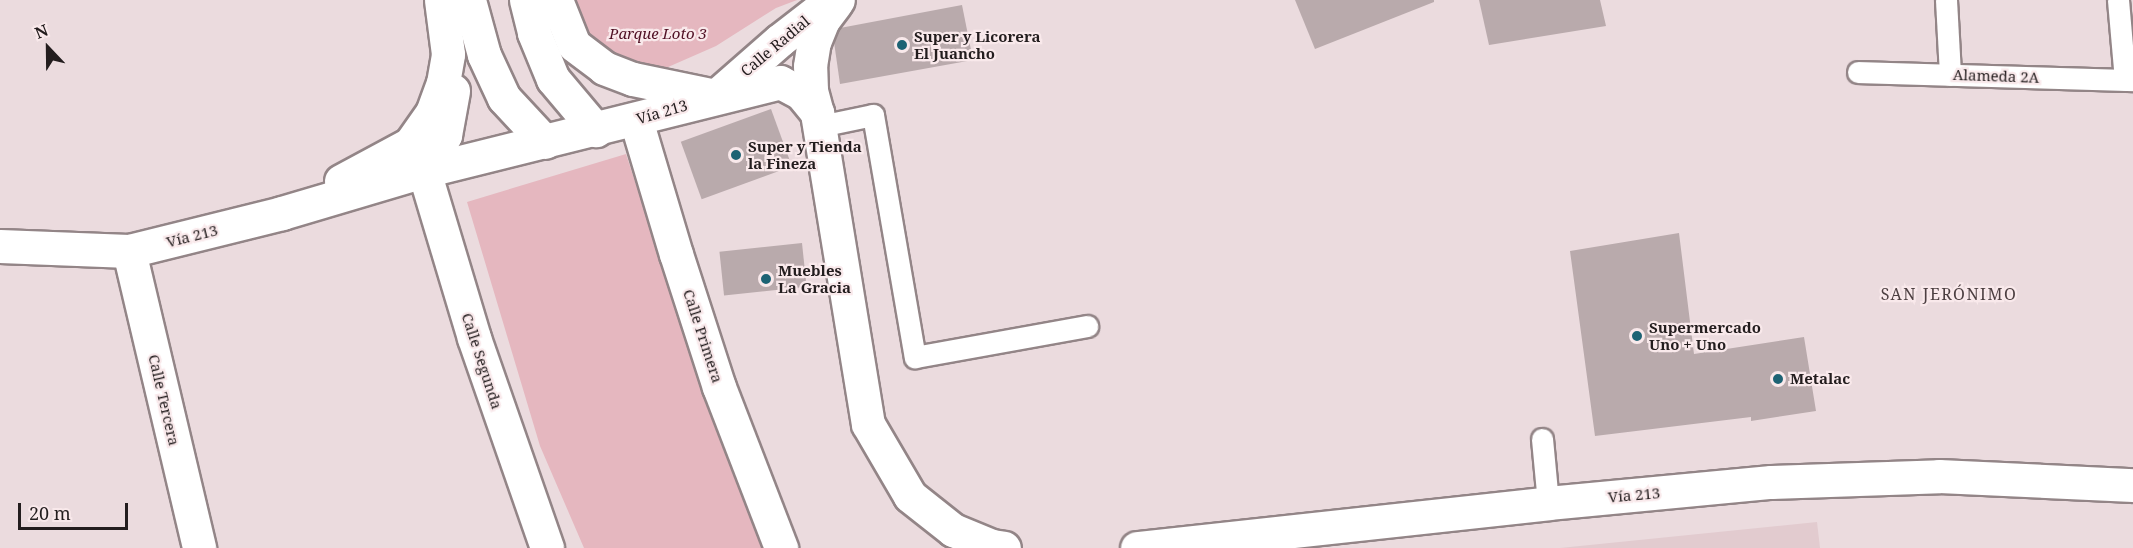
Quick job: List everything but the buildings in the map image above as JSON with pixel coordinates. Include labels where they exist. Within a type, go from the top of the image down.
[{"type":"main road","points":[[424,171],[445,135],[453,95],[441,0]]},
{"type":"main road","points":[[469,0],[484,55],[504,98],[545,142]]},
{"type":"main road","points":[[526,0],[534,33],[553,79],[596,130]]},
{"type":"main road","points":[[556,0],[574,45],[604,68],[633,79],[716,96]]},
{"type":"main road","name":"Calle Radial","points":[[716,96],[780,40],[820,9],[838,0]]},
{"type":"main road","name":"Calle Radial","points":[[818,119],[811,90],[810,66],[814,42],[824,20],[838,0]]},
{"type":"main road","points":[[282,213],[410,144],[432,113],[443,83],[448,54]]},
{"type":"main road","name":"Vía 213","points":[[0,246],[129,251],[282,213],[424,171],[636,120],[716,96],[780,82],[801,93],[818,119]]},
{"type":"main road","points":[[818,119],[868,424],[910,496],[953,530],[992,546],[1004,548]]},
{"type":"main road","name":"Calle Primera","points":[[636,120],[719,387],[781,548]]},
{"type":"main road","name":"Calle Segunda","points":[[424,171],[474,338],[547,548]]},
{"type":"main road","name":"Calle Tercera","points":[[129,251],[199,548]]},
{"type":"main road","name":"Vía 213","points":[[1137,548],[1548,503],[1771,482],[1939,476],[2133,485]]},
{"type":"lane","points":[[1946,0],[1950,75]]},
{"type":"lane","points":[[2118,0],[2129,80]]},
{"type":"lane","name":"Alameda 2A","points":[[1858,72],[2129,80]]},
{"type":"lane","points":[[818,119],[873,115],[915,357],[1087,326]]},
{"type":"lane","points":[[1542,439],[1548,503]]},
{"type":"shaded area","points":[[1817,522],[1820,548],[1560,548]]},
{"type":"green space","name":"Parque Loto 3","points":[[571,0],[797,0],[776,8],[716,46],[659,71],[611,53],[587,36]]},
{"type":"green space","points":[[626,154],[711,414],[766,548],[584,548],[540,446],[467,202]]},
{"type":"place","name":"Super y Licorera El Juancho","points":[[902,45]]},
{"type":"place","name":"Super y Tienda la Fineza","points":[[736,155]]},
{"type":"place","name":"Muebles La Gracia","points":[[766,279]]},
{"type":"place","name":"Supermercado Uno + Uno","points":[[1637,336]]},
{"type":"place","name":"Metalac","points":[[1778,379]]},
{"type":"district","name":"SAN JERÓNIMO","points":[[1949,294]]}]
